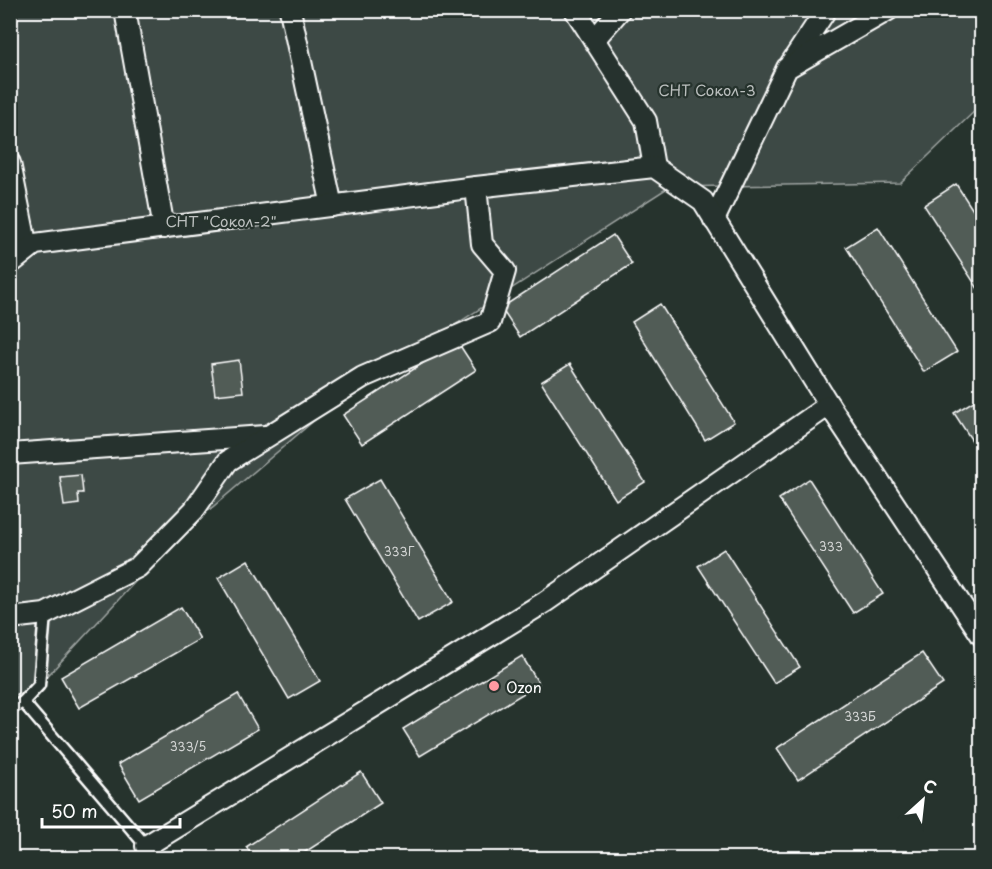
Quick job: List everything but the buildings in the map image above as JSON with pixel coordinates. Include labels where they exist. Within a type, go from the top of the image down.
[{"type":"street","points":[[124,10],[164,228]]},
{"type":"street","points":[[290,10],[332,206]]},
{"type":"street","points":[[575,10],[646,121],[654,167]]},
{"type":"street","points":[[594,40],[620,10]]},
{"type":"street","points":[[714,220],[787,68],[826,10]]},
{"type":"street","points":[[787,68],[888,10]]},
{"type":"street","points":[[10,163],[26,243],[35,244],[476,187],[654,167],[703,201],[829,405],[981,636]]},
{"type":"street","points":[[10,618],[45,614],[138,567],[194,510],[228,461],[363,377],[490,322],[506,271],[482,244],[476,187]]},
{"type":"street","points":[[10,264],[35,244]]},
{"type":"street","points":[[144,852],[545,602],[829,405]]},
{"type":"street","points":[[10,454],[269,435]]},
{"type":"street","points":[[220,439],[228,461]]},
{"type":"lane","points":[[10,709],[23,702],[39,685],[45,614]]},
{"type":"lane","points":[[23,702],[144,852]]},
{"type":"green space","name":"СНТ \"Сокол-2\"","points":[[11,11],[981,11],[981,105],[900,183],[669,187],[337,401],[174,540],[39,685],[11,697]]},
{"type":"place","name":"Ozon","points":[[494,686]]},
{"type":"park label","name":"СНТ Сокол-3","points":[[707,89]]}]
